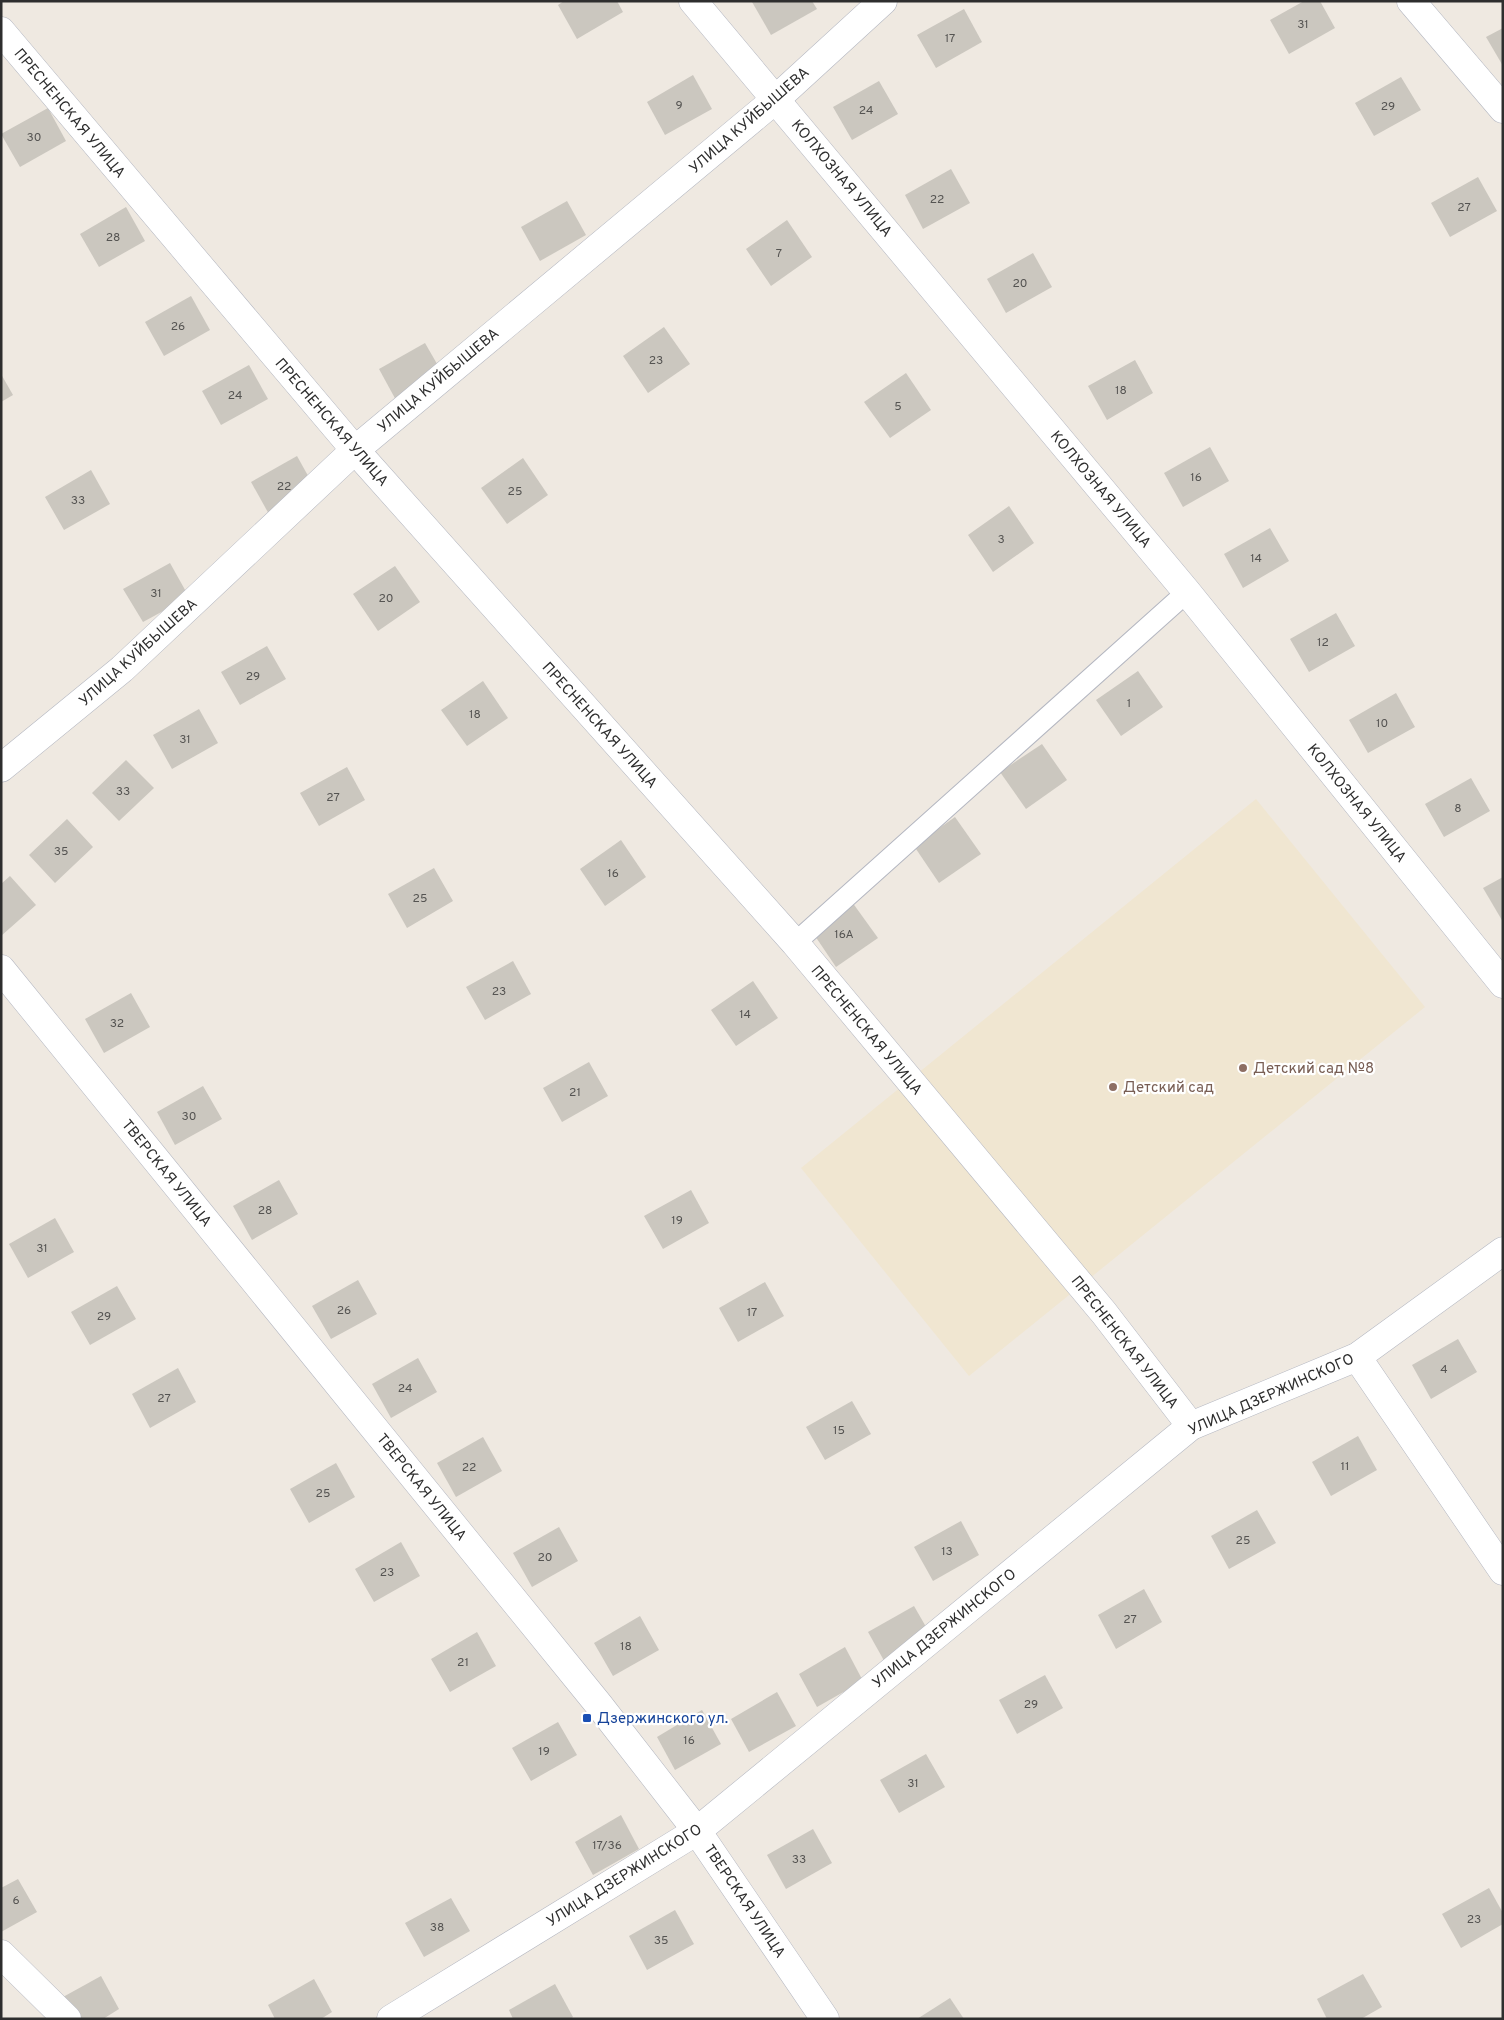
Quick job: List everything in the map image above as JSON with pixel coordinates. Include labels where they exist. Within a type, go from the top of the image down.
[{"type":"street","name":"КОЛХОЗНАЯ УЛИЦА","points":[[693,1],[1187,592],[1503,984]]},
{"type":"street","name":"УЛИЦА КУЙБЫШЕВА","points":[[1,768],[122,669],[355,450],[776,99],[883,1]]},
{"type":"street","points":[[1411,1],[1503,109]]},
{"type":"street","name":"ПРЕСНЕНСКАЯ УЛИЦА","points":[[1,31],[355,450],[795,943],[1104,1314],[1191,1426]]},
{"type":"street","name":"ТВЕРСКАЯ УЛИЦА","points":[[1,969],[599,1705],[697,1831],[824,2019]]},
{"type":"street","name":"УЛИЦА ДЗЕРЖИНСКОГО","points":[[391,2019],[697,1831],[1191,1426],[1357,1357],[1503,1251]]},
{"type":"street","points":[[1357,1357],[1503,1571]]},
{"type":"street","points":[[1,1954],[68,2019]]},
{"type":"lane","points":[[795,943],[1187,592]]},
{"type":"shaded area","name":"Детский сад","points":[[1256,799],[1425,1007],[969,1376],[801,1168]]},
{"type":"building","points":[[564,1],[617,1],[623,12],[577,39],[558,5]]},
{"type":"building","points":[[812,1],[817,9],[771,35],[752,2]]},
{"type":"building","points":[[1304,1],[1320,1],[1335,28],[1289,54],[1270,20]]},
{"type":"building","points":[[964,9],[982,42],[936,68],[917,35]]},
{"type":"building","points":[[1503,28],[1503,66],[1486,37]]},
{"type":"building","points":[[693,75],[712,109],[665,135],[647,102]]},
{"type":"building","points":[[1401,77],[1421,110],[1374,136],[1355,103]]},
{"type":"building","points":[[879,81],[898,114],[852,140],[833,107]]},
{"type":"building","points":[[48,108],[66,141],[20,167],[1,134]]},
{"type":"building","points":[[951,169],[970,203],[923,229],[905,195]]},
{"type":"building","points":[[1478,177],[1497,211],[1450,237],[1431,203]]},
{"type":"building","points":[[567,201],[586,235],[540,261],[521,227]]},
{"type":"building","points":[[126,207],[145,241],[99,267],[80,234]]},
{"type":"building","points":[[787,220],[812,257],[771,286],[746,249]]},
{"type":"building","points":[[1033,253],[1052,287],[1006,313],[987,279]]},
{"type":"building","points":[[191,296],[210,330],[164,356],[145,322]]},
{"type":"building","points":[[664,327],[690,364],[648,393],[623,356]]},
{"type":"building","points":[[425,343],[444,376],[397,402],[379,369]]},
{"type":"building","points":[[1135,360],[1153,393],[1107,420],[1088,386]]},
{"type":"building","points":[[249,365],[268,399],[221,425],[202,391]]},
{"type":"building","points":[[906,373],[931,410],[890,438],[864,402]]},
{"type":"building","points":[[1,374],[13,395],[1,402]]},
{"type":"building","points":[[1210,447],[1229,481],[1183,507],[1164,473]]},
{"type":"building","points":[[297,456],[316,490],[270,516],[251,482]]},
{"type":"building","points":[[523,458],[548,495],[507,524],[481,488]]},
{"type":"building","points":[[91,470],[110,504],[64,530],[45,497]]},
{"type":"building","points":[[1009,506],[1034,543],[993,572],[968,535]]},
{"type":"building","points":[[1270,528],[1289,561],[1243,588],[1224,554]]},
{"type":"building","points":[[170,563],[189,597],[143,622],[123,589]]},
{"type":"building","points":[[395,566],[420,602],[378,631],[353,594]]},
{"type":"building","points":[[1336,613],[1355,646],[1309,672],[1290,639]]},
{"type":"building","points":[[267,646],[286,679],[240,705],[221,672]]},
{"type":"building","points":[[1138,671],[1163,707],[1121,736],[1096,700]]},
{"type":"building","points":[[483,681],[508,718],[467,746],[441,710]]},
{"type":"building","points":[[1396,693],[1415,727],[1368,753],[1349,720]]},
{"type":"building","points":[[199,709],[218,743],[172,769],[153,735]]},
{"type":"building","points":[[1042,744],[1067,780],[1026,809],[1000,772]]},
{"type":"building","points":[[126,760],[154,788],[119,821],[92,793]]},
{"type":"building","points":[[347,767],[365,800],[319,826],[300,793]]},
{"type":"building","points":[[1471,778],[1490,811],[1444,837],[1425,804]]},
{"type":"building","points":[[955,817],[981,854],[939,883],[914,846]]},
{"type":"building","points":[[67,819],[93,847],[55,883],[29,855]]},
{"type":"building","points":[[621,840],[646,877],[605,906],[580,869]]},
{"type":"building","points":[[434,868],[453,901],[407,928],[388,894]]},
{"type":"building","points":[[10,876],[36,905],[1,936],[1,884]]},
{"type":"building","points":[[1503,877],[1503,922],[1483,888]]},
{"type":"building","points":[[852,902],[878,938],[836,967],[811,930]]},
{"type":"building","points":[[513,961],[531,994],[485,1020],[466,987]]},
{"type":"building","points":[[753,981],[778,1018],[736,1046],[711,1010]]},
{"type":"building","points":[[131,993],[150,1027],[104,1053],[85,1019]]},
{"type":"building","points":[[589,1062],[608,1096],[562,1122],[543,1088]]},
{"type":"building","points":[[203,1086],[222,1119],[175,1145],[157,1112]]},
{"type":"building","points":[[279,1180],[298,1214],[252,1240],[233,1206]]},
{"type":"building","points":[[691,1190],[709,1223],[663,1249],[644,1216]]},
{"type":"building","points":[[55,1218],[74,1252],[28,1278],[9,1244]]},
{"type":"building","points":[[358,1280],[377,1314],[331,1339],[312,1306]]},
{"type":"building","points":[[765,1282],[784,1316],[738,1342],[719,1308]]},
{"type":"building","points":[[117,1286],[136,1319],[90,1345],[71,1312]]},
{"type":"building","points":[[1458,1339],[1477,1372],[1431,1399],[1412,1365]]},
{"type":"building","points":[[418,1358],[437,1392],[391,1418],[372,1384]]},
{"type":"building","points":[[178,1368],[196,1402],[150,1428],[132,1394]]},
{"type":"building","points":[[852,1401],[871,1434],[825,1460],[806,1427]]},
{"type":"building","points":[[1358,1436],[1377,1470],[1331,1496],[1312,1462]]},
{"type":"building","points":[[483,1437],[502,1471],[456,1497],[437,1463]]},
{"type":"building","points":[[336,1463],[355,1497],[309,1523],[290,1489]]},
{"type":"building","points":[[1257,1510],[1276,1543],[1229,1569],[1211,1536]]},
{"type":"building","points":[[961,1521],[979,1555],[933,1581],[914,1547]]},
{"type":"building","points":[[559,1527],[578,1561],[532,1587],[513,1553]]},
{"type":"building","points":[[401,1542],[420,1576],[374,1602],[355,1569]]},
{"type":"building","points":[[1144,1589],[1162,1622],[1116,1649],[1098,1615]]},
{"type":"building","points":[[914,1606],[933,1639],[887,1666],[868,1632]]},
{"type":"building","points":[[640,1616],[659,1650],[613,1676],[594,1643]]},
{"type":"building","points":[[477,1632],[496,1666],[450,1692],[431,1659]]},
{"type":"building","points":[[845,1647],[863,1681],[817,1707],[799,1674]]},
{"type":"building","points":[[1045,1675],[1063,1708],[1017,1734],[999,1700]]},
{"type":"building","points":[[777,1692],[796,1726],[749,1752],[731,1719]]},
{"type":"building","points":[[702,1710],[721,1744],[675,1770],[657,1737]]},
{"type":"building","points":[[558,1722],[577,1755],[531,1781],[512,1748]]},
{"type":"building","points":[[926,1754],[945,1787],[899,1813],[880,1780]]},
{"type":"building","points":[[621,1815],[639,1849],[593,1875],[575,1842]]},
{"type":"building","points":[[813,1829],[832,1863],[786,1889],[767,1855]]},
{"type":"building","points":[[18,1879],[37,1912],[1,1932],[1,1888]]},
{"type":"building","points":[[1489,1888],[1503,1913],[1503,1924],[1461,1948],[1442,1914]]},
{"type":"building","points":[[451,1898],[470,1931],[424,1957],[405,1923]]},
{"type":"building","points":[[675,1910],[694,1944],[647,1970],[629,1936]]},
{"type":"building","points":[[1363,1974],[1382,2007],[1361,2019],[1327,2019],[1317,1999]]},
{"type":"building","points":[[101,1976],[119,2009],[103,2019],[64,2019],[54,2002]]},
{"type":"building","points":[[314,1979],[332,2012],[321,2019],[275,2019],[268,2005]]},
{"type":"building","points":[[555,1984],[573,2017],[571,2019],[513,2019],[509,2010]]},
{"type":"building","points":[[950,1998],[964,2019],[917,2019]]},
{"type":"place","name":"Детский сад №8","points":[[1243,1068]]},
{"type":"place","name":"Детский сад","points":[[1113,1087]]},
{"type":"place","name":"Дзержинского ул.","points":[[587,1718]]}]
